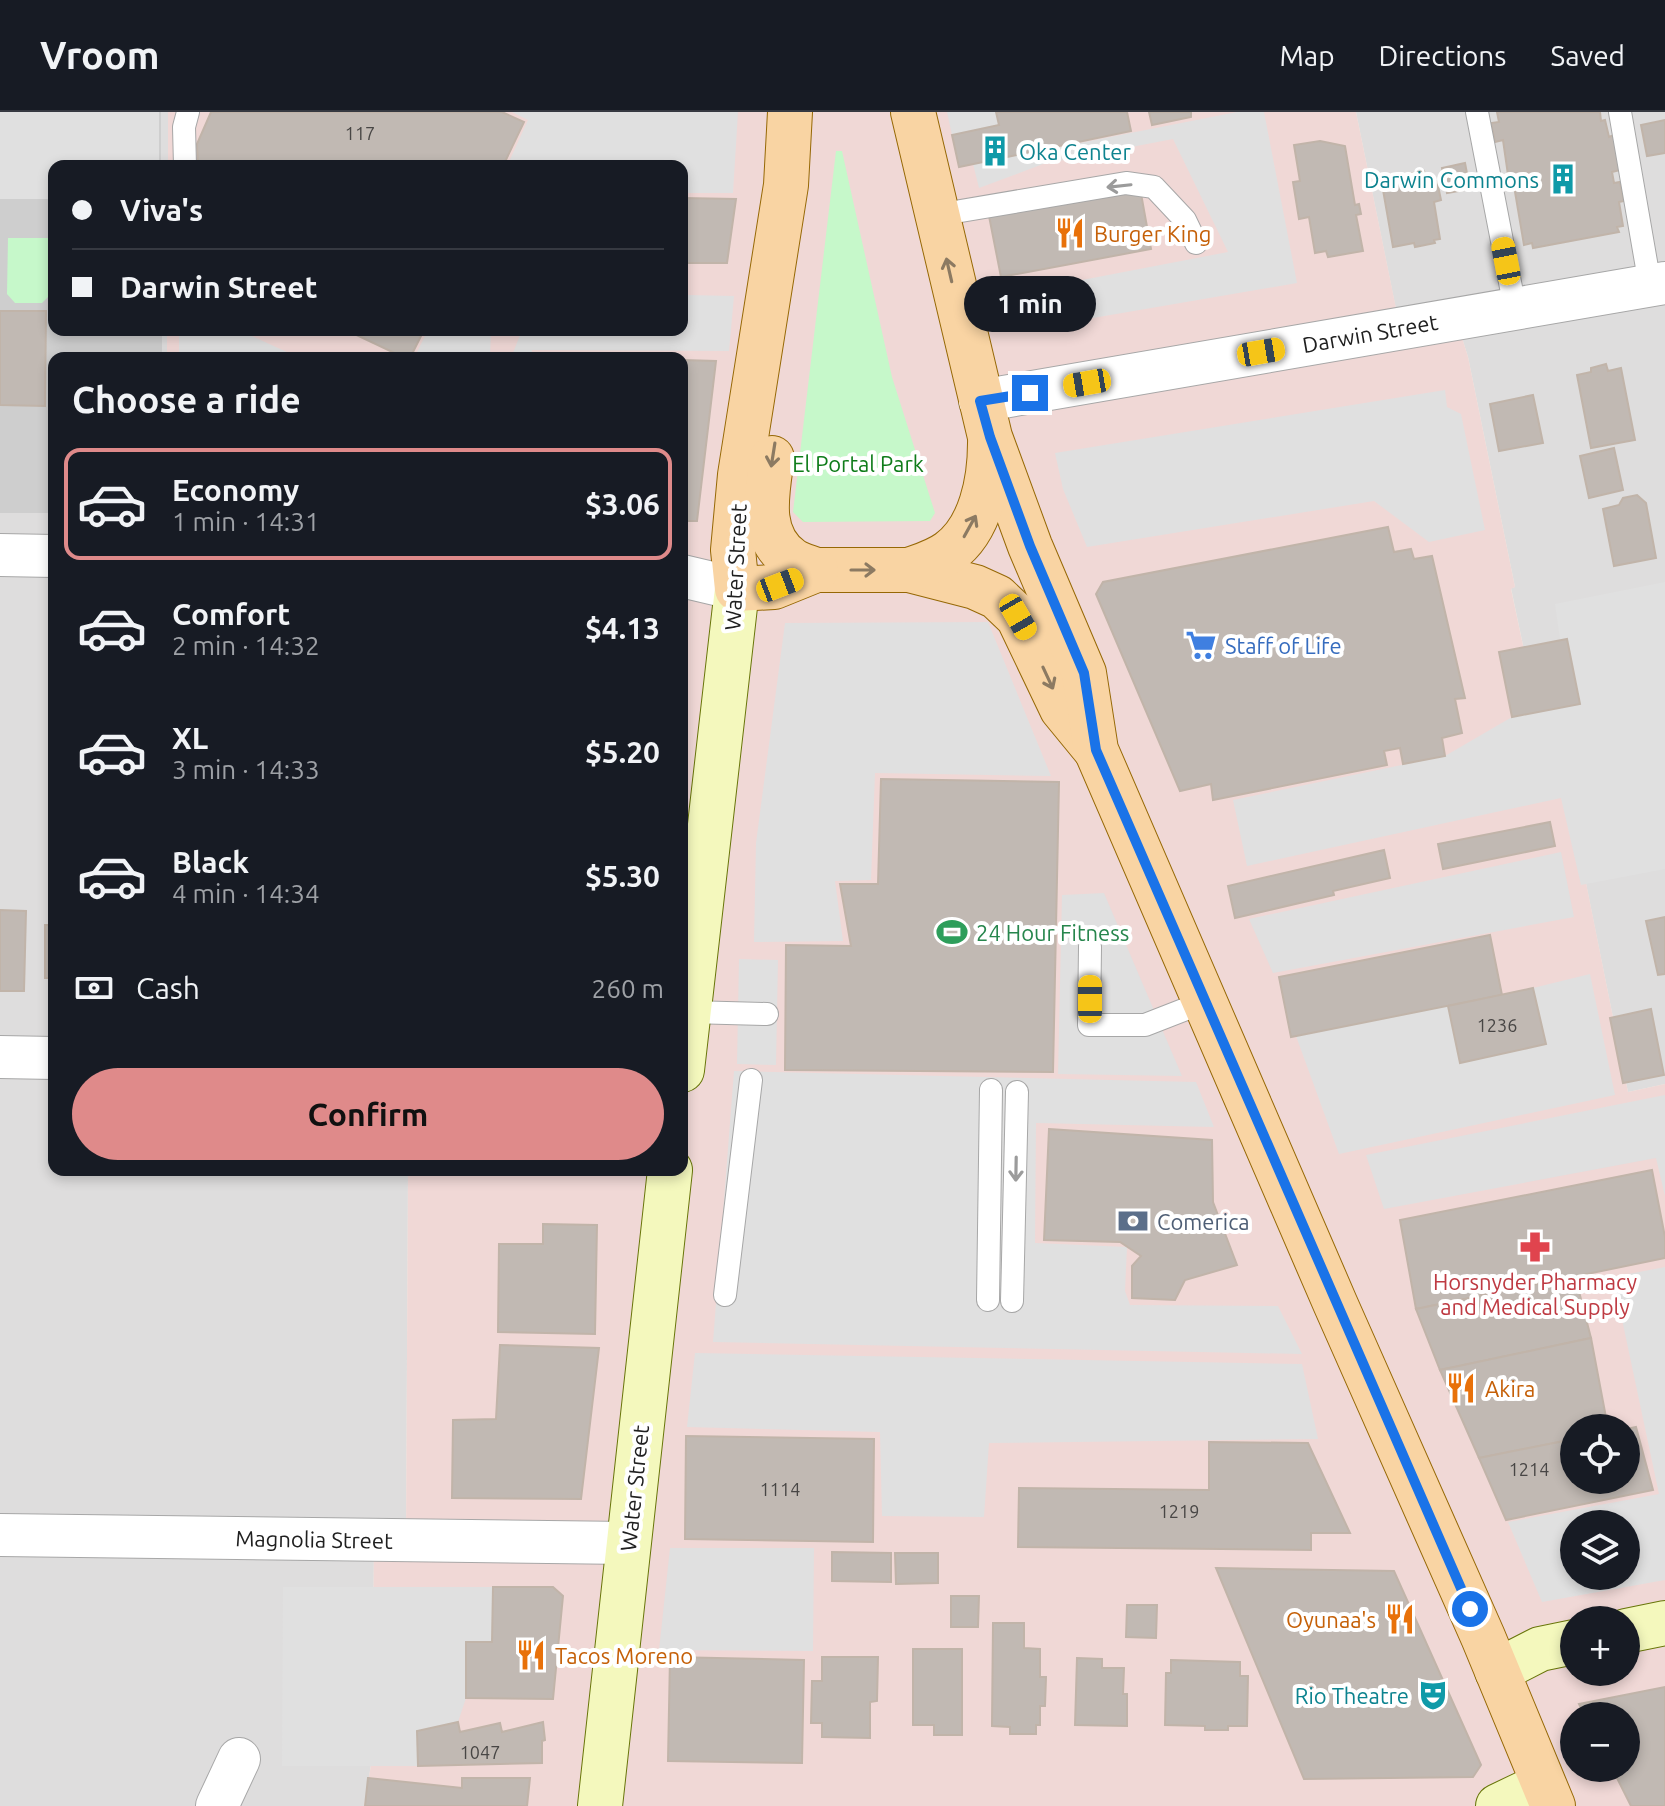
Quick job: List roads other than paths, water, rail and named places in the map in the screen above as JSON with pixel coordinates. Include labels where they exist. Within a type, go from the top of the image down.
[{"type":"main road","name":"Water Street","points":[[688,1019],[737,589],[733,550],[740,475],[786,185],[790,112]]},
{"type":"main road","points":[[919,113],[937,215],[985,419],[1030,546],[1084,673],[1096,750],[1497,1671],[1548,1795],[1498,1806]]},
{"type":"main road","points":[[786,185],[801,260],[766,496],[767,519],[774,541],[792,560],[816,570]]},
{"type":"main road","points":[[909,570],[951,551],[967,534],[986,487],[990,465],[985,419]]},
{"type":"main road","points":[[737,589],[774,587],[816,570],[909,570],[975,587],[1008,605],[1027,632],[1062,709],[1096,750]]},
{"type":"main road","name":"Water Street","points":[[600,1806],[669,1176]]},
{"type":"main road","points":[[1640,1628],[1665,1623]]},
{"type":"main road","points":[[1497,1671],[1540,1649],[1560,1645]]},
{"type":"street","name":"Darwin Street","points":[[985,419],[1515,308],[1658,284]]},
{"type":"street","points":[[0,555],[48,556]]},
{"type":"street","points":[[688,577],[737,589]]},
{"type":"street","points":[[0,1057],[48,1058]]},
{"type":"street","name":"Magnolia Street","points":[[0,1535],[628,1543]]},
{"type":"street","points":[[217,1806],[239,1759]]},
{"type":"lane","points":[[185,160],[184,127],[188,112]]},
{"type":"lane","points":[[1477,112],[1515,308]]},
{"type":"lane","points":[[1620,112],[1658,284]]},
{"type":"lane","points":[[937,215],[1126,183],[1154,187],[1185,220],[1196,243]]},
{"type":"lane","points":[[1090,947],[1089,1025],[1145,1025],[1204,1002]]},
{"type":"lane","points":[[689,1012],[767,1014]]},
{"type":"lane","points":[[725,1295],[751,1080]]},
{"type":"lane","points":[[988,1300],[991,1090]]},
{"type":"lane","points":[[1012,1301],[1017,1092]]},
{"type":"place","name":"Oka Center","points":[[995,151]]},
{"type":"place","name":"Darwin Commons","points":[[1563,179]]},
{"type":"place","name":"Burger King","points":[[1070,233]]},
{"type":"place","name":"Staff of Life","points":[[1201,645]]},
{"type":"place","name":"24 Hour Fitness","points":[[952,932]]},
{"type":"place","name":"Comerica","points":[[1133,1221]]},
{"type":"place","name":"Horsnyder Pharmacy and Medical Supply","points":[[1535,1247]]},
{"type":"place","name":"Akira","points":[[1461,1388]]},
{"type":"place","name":"Oyunaa's","points":[[1400,1619]]},
{"type":"place","name":"Tacos Moreno","points":[[531,1655]]},
{"type":"place","name":"Rio Theatre","points":[[1433,1695]]},
{"type":"park label","name":"El Portal Park","points":[[858,463]]}]
